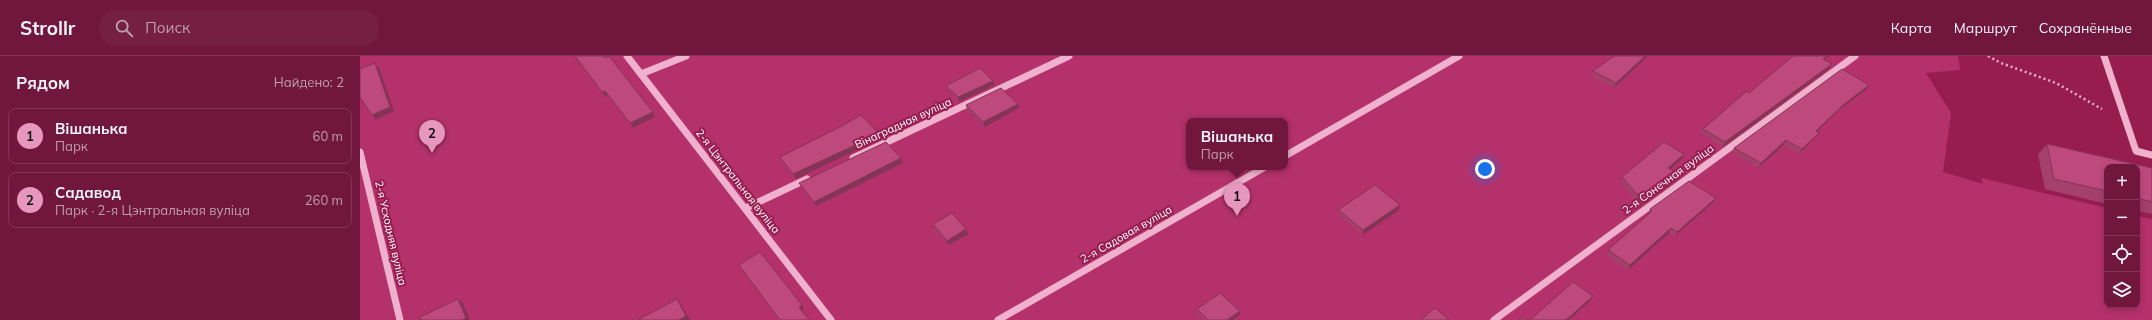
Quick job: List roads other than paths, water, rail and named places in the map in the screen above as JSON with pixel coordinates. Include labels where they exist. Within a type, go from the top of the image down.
[{"type":"street","name":"2-я Цэнтральная вуліца","points":[[627,56],[746,208],[831,320]]},
{"type":"street","points":[[641,74],[686,56]]},
{"type":"street","name":"Вінаградная вуліца","points":[[846,161],[1069,56]]},
{"type":"street","points":[[1288,154],[1459,56]]},
{"type":"street","name":"2-я Сонечная вуліца","points":[[1494,320],[1855,56]]},
{"type":"street","points":[[2104,56],[2136,151],[2152,155]]},
{"type":"street","name":"2-я Усходняя вуліца","points":[[360,152],[400,320]]},
{"type":"street","name":"2-я Садовая вуліца","points":[[998,320],[1260,170]]},
{"type":"street","points":[[746,208],[817,174]]},
{"type":"place","name":"Садавод","points":[[432,153]]},
{"type":"place","name":"Вішанька","points":[[1237,216]]}]
